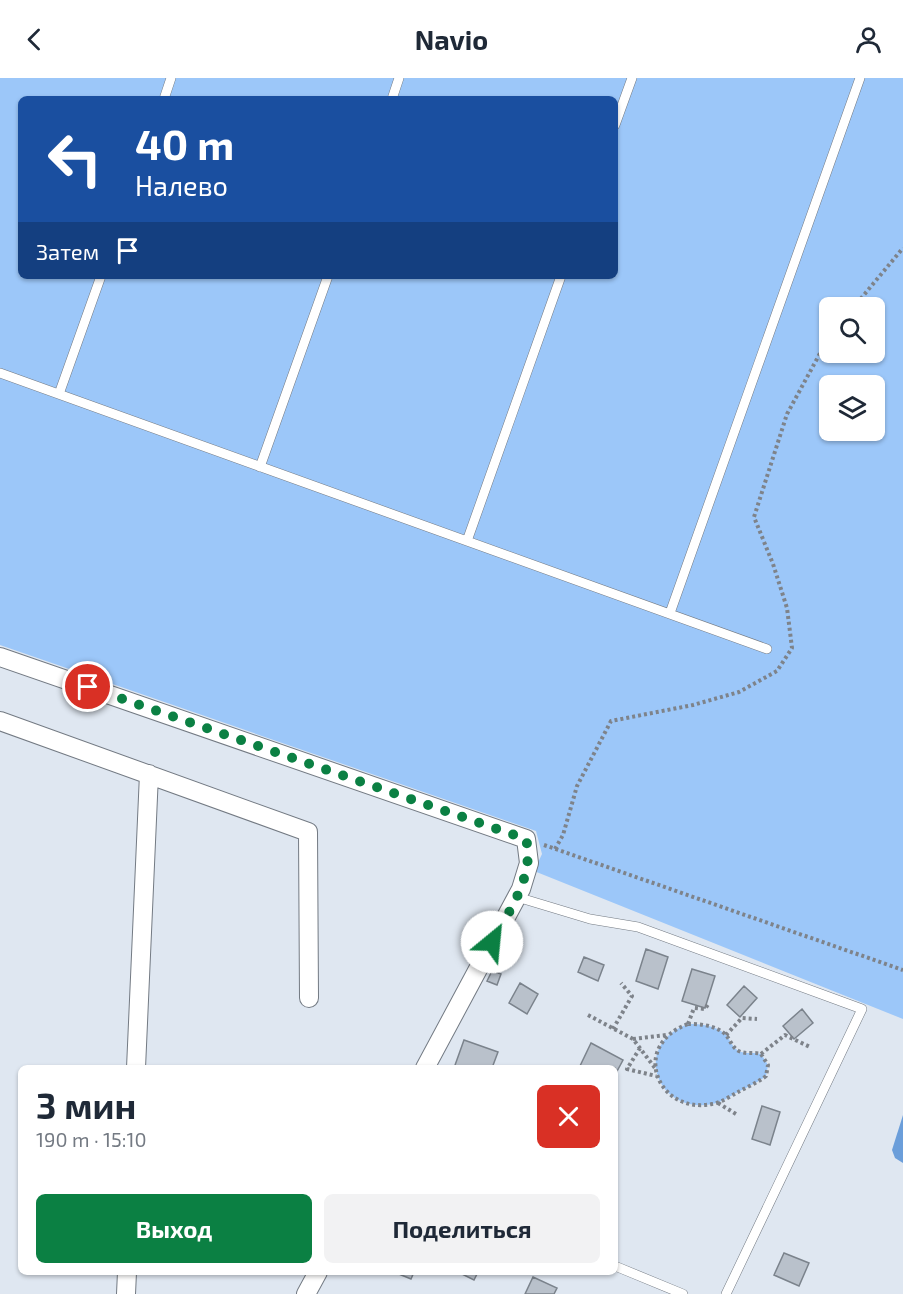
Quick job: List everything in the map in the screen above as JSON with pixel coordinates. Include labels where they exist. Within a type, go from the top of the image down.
[{"type":"street","points":[[0,657],[526,839],[529,862],[517,897],[427,1065]]},
{"type":"street","points":[[0,721],[308,832],[309,998]]},
{"type":"street","points":[[136,1065],[149,774]]},
{"type":"street","points":[[126,1294],[127,1275]]},
{"type":"street","points":[[306,1294],[316,1275]]},
{"type":"lane","points":[[165,96],[171,78]]},
{"type":"lane","points":[[393,96],[399,78]]},
{"type":"lane","points":[[618,117],[632,78]]},
{"type":"lane","points":[[670,614],[860,78]]},
{"type":"lane","points":[[59,394],[100,279]]},
{"type":"lane","points":[[260,467],[327,279]]},
{"type":"lane","points":[[467,541],[560,279]]},
{"type":"lane","points":[[0,373],[767,649]]},
{"type":"lane","points":[[517,897],[590,919],[638,927],[862,1009],[726,1294]]},
{"type":"lane","points":[[618,1267],[683,1294]]},
{"type":"path","points":[[862,297],[903,248]]},
{"type":"path","points":[[754,517],[786,414],[819,355]]},
{"type":"path","points":[[555,849],[563,835],[577,786],[611,721]]},
{"type":"path","points":[[526,839],[903,970]]},
{"type":"path","points":[[613,1029],[632,996],[621,983]]},
{"type":"path","points":[[688,1024],[694,1008],[705,1009],[709,1003]]},
{"type":"path","points":[[588,1016],[633,1040],[656,1068]]},
{"type":"path","points":[[726,1035],[742,1018],[757,1019]]},
{"type":"path","points":[[633,1040],[667,1035],[688,1024],[701,1024],[726,1035],[735,1048],[741,1052],[761,1054],[785,1035],[810,1047]]},
{"type":"path","points":[[667,1035],[657,1053],[656,1076],[666,1091],[683,1101],[702,1105],[718,1103],[766,1076],[768,1065],[761,1054]]},
{"type":"path","points":[[640,1048],[627,1069],[656,1076]]},
{"type":"path","points":[[718,1103],[736,1114]]},
{"type":"shaded area","points":[[0,78],[903,78],[903,1019],[534,871],[542,854],[536,831],[0,645]]},
{"type":"shaded area","points":[[688,1024],[717,1029],[725,1034],[738,1051],[761,1054],[768,1065],[766,1076],[715,1103],[693,1105],[677,1099],[665,1089],[658,1076],[656,1062],[660,1047],[670,1034]]},
{"type":"shaded area","points":[[903,1115],[903,1163],[895,1158],[892,1150]]},
{"type":"building","points":[[646,949],[668,957],[658,989],[636,981]]},
{"type":"building","points":[[584,957],[604,965],[598,981],[578,972]]},
{"type":"building","points":[[692,969],[715,976],[705,1008],[682,1001]]},
{"type":"building","points":[[492,971],[501,974],[497,985],[487,981]]},
{"type":"building","points":[[520,983],[538,994],[527,1014],[509,1003]]},
{"type":"building","points":[[744,986],[757,998],[740,1017],[727,1005]]},
{"type":"building","points":[[802,1009],[813,1023],[794,1039],[783,1026]]},
{"type":"building","points":[[464,1040],[498,1052],[493,1065],[455,1065]]},
{"type":"building","points":[[591,1043],[623,1060],[618,1069],[618,1065],[580,1065]]},
{"type":"building","points":[[762,1106],[780,1112],[770,1145],[752,1139]]},
{"type":"building","points":[[784,1253],[809,1263],[799,1286],[774,1275]]},
{"type":"building","points":[[401,1275],[413,1275],[411,1279]]},
{"type":"building","points":[[464,1275],[476,1275],[474,1280]]},
{"type":"building","points":[[533,1277],[557,1288],[554,1294],[525,1294]]},
{"type":"route","points":[[88,687],[526,839],[529,862],[521,889],[492,942]]}]
